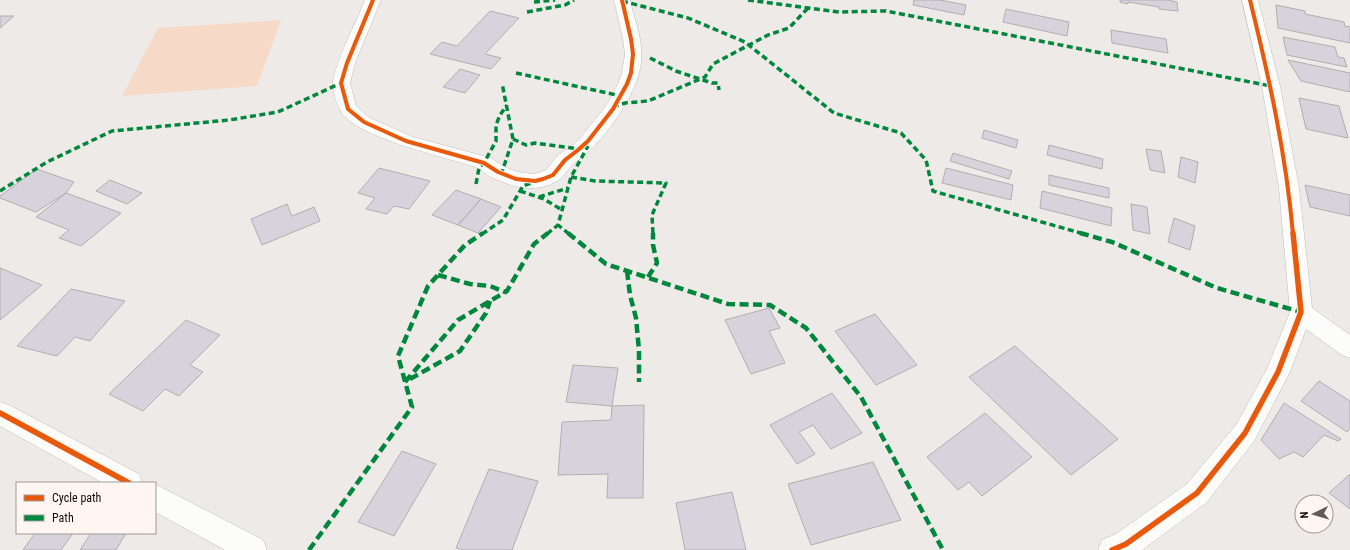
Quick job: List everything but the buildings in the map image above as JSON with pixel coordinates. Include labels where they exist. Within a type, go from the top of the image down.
[{"type":"street","points":[[373,0],[347,63],[341,83],[348,109],[364,122],[406,141],[484,163],[490,169],[507,176],[536,181],[552,176],[566,160],[580,149],[613,107],[629,81],[633,63],[633,43],[622,0]]},
{"type":"street","points":[[1112,550],[1126,544],[1197,493],[1245,433],[1278,372],[1301,312],[1289,188],[1271,86],[1250,0]]},
{"type":"street","points":[[1301,312],[1350,348]]},
{"type":"street","points":[[0,414],[127,482]]},
{"type":"street","points":[[156,498],[252,550]]},
{"type":"shaded area","points":[[281,20],[257,86],[122,96],[158,28]]},
{"type":"marked path","points":[[534,2],[555,0]]},
{"type":"marked path","points":[[527,12],[565,5],[574,0]]},
{"type":"marked path","points":[[748,0],[839,12],[886,11],[1271,86]]},
{"type":"marked path","points":[[622,1],[688,18],[745,42],[834,113],[901,133],[926,160],[933,191],[1112,242],[1217,288],[1301,312]]},
{"type":"marked path","points":[[613,107],[625,103],[648,101],[705,77],[713,64],[768,35],[789,28],[808,8]]},
{"type":"marked path","points":[[650,58],[676,71],[712,83],[718,83],[719,90]]},
{"type":"marked path","points":[[516,73],[621,96]]},
{"type":"marked path","points":[[0,191],[47,162],[112,131],[229,120],[278,112],[341,83]]},
{"type":"marked path","points":[[501,175],[513,139],[502,83]]},
{"type":"marked path","points":[[476,184],[479,168],[484,163],[496,141],[496,125],[500,115],[507,105]]},
{"type":"marked path","points":[[513,139],[526,145],[535,143],[580,149]]},
{"type":"marked path","points":[[588,146],[571,177],[558,225],[606,264],[728,304],[770,305],[806,328],[861,397],[943,550]]},
{"type":"marked path","points":[[571,177],[595,181],[666,183],[652,215],[653,245],[657,263],[648,277]]},
{"type":"marked path","points":[[309,550],[412,407],[398,356],[428,286],[465,245],[503,220],[523,186],[531,183]]},
{"type":"marked path","points":[[539,197],[568,188]]},
{"type":"marked path","points":[[520,191],[544,199],[562,210]]},
{"type":"marked path","points":[[405,382],[458,320],[507,291],[534,244],[558,225]]},
{"type":"marked path","points":[[627,271],[630,295],[636,318],[639,350],[639,382]]},
{"type":"marked path","points":[[438,275],[470,284],[490,286],[505,292]]},
{"type":"marked path","points":[[410,379],[460,351],[486,313],[490,301]]},
{"type":"cycle path","points":[[373,0],[347,63],[341,83],[348,109],[364,122],[406,141],[484,163],[490,168],[507,176],[525,181],[535,181],[553,175],[565,160],[588,141],[605,121],[627,84],[633,62],[633,46],[622,0]]},
{"type":"cycle path","points":[[1112,550],[1126,544],[1197,493],[1245,433],[1278,372],[1301,312],[1289,188],[1271,86],[1250,0]]},
{"type":"cycle path","points":[[0,413],[127,482]]}]
